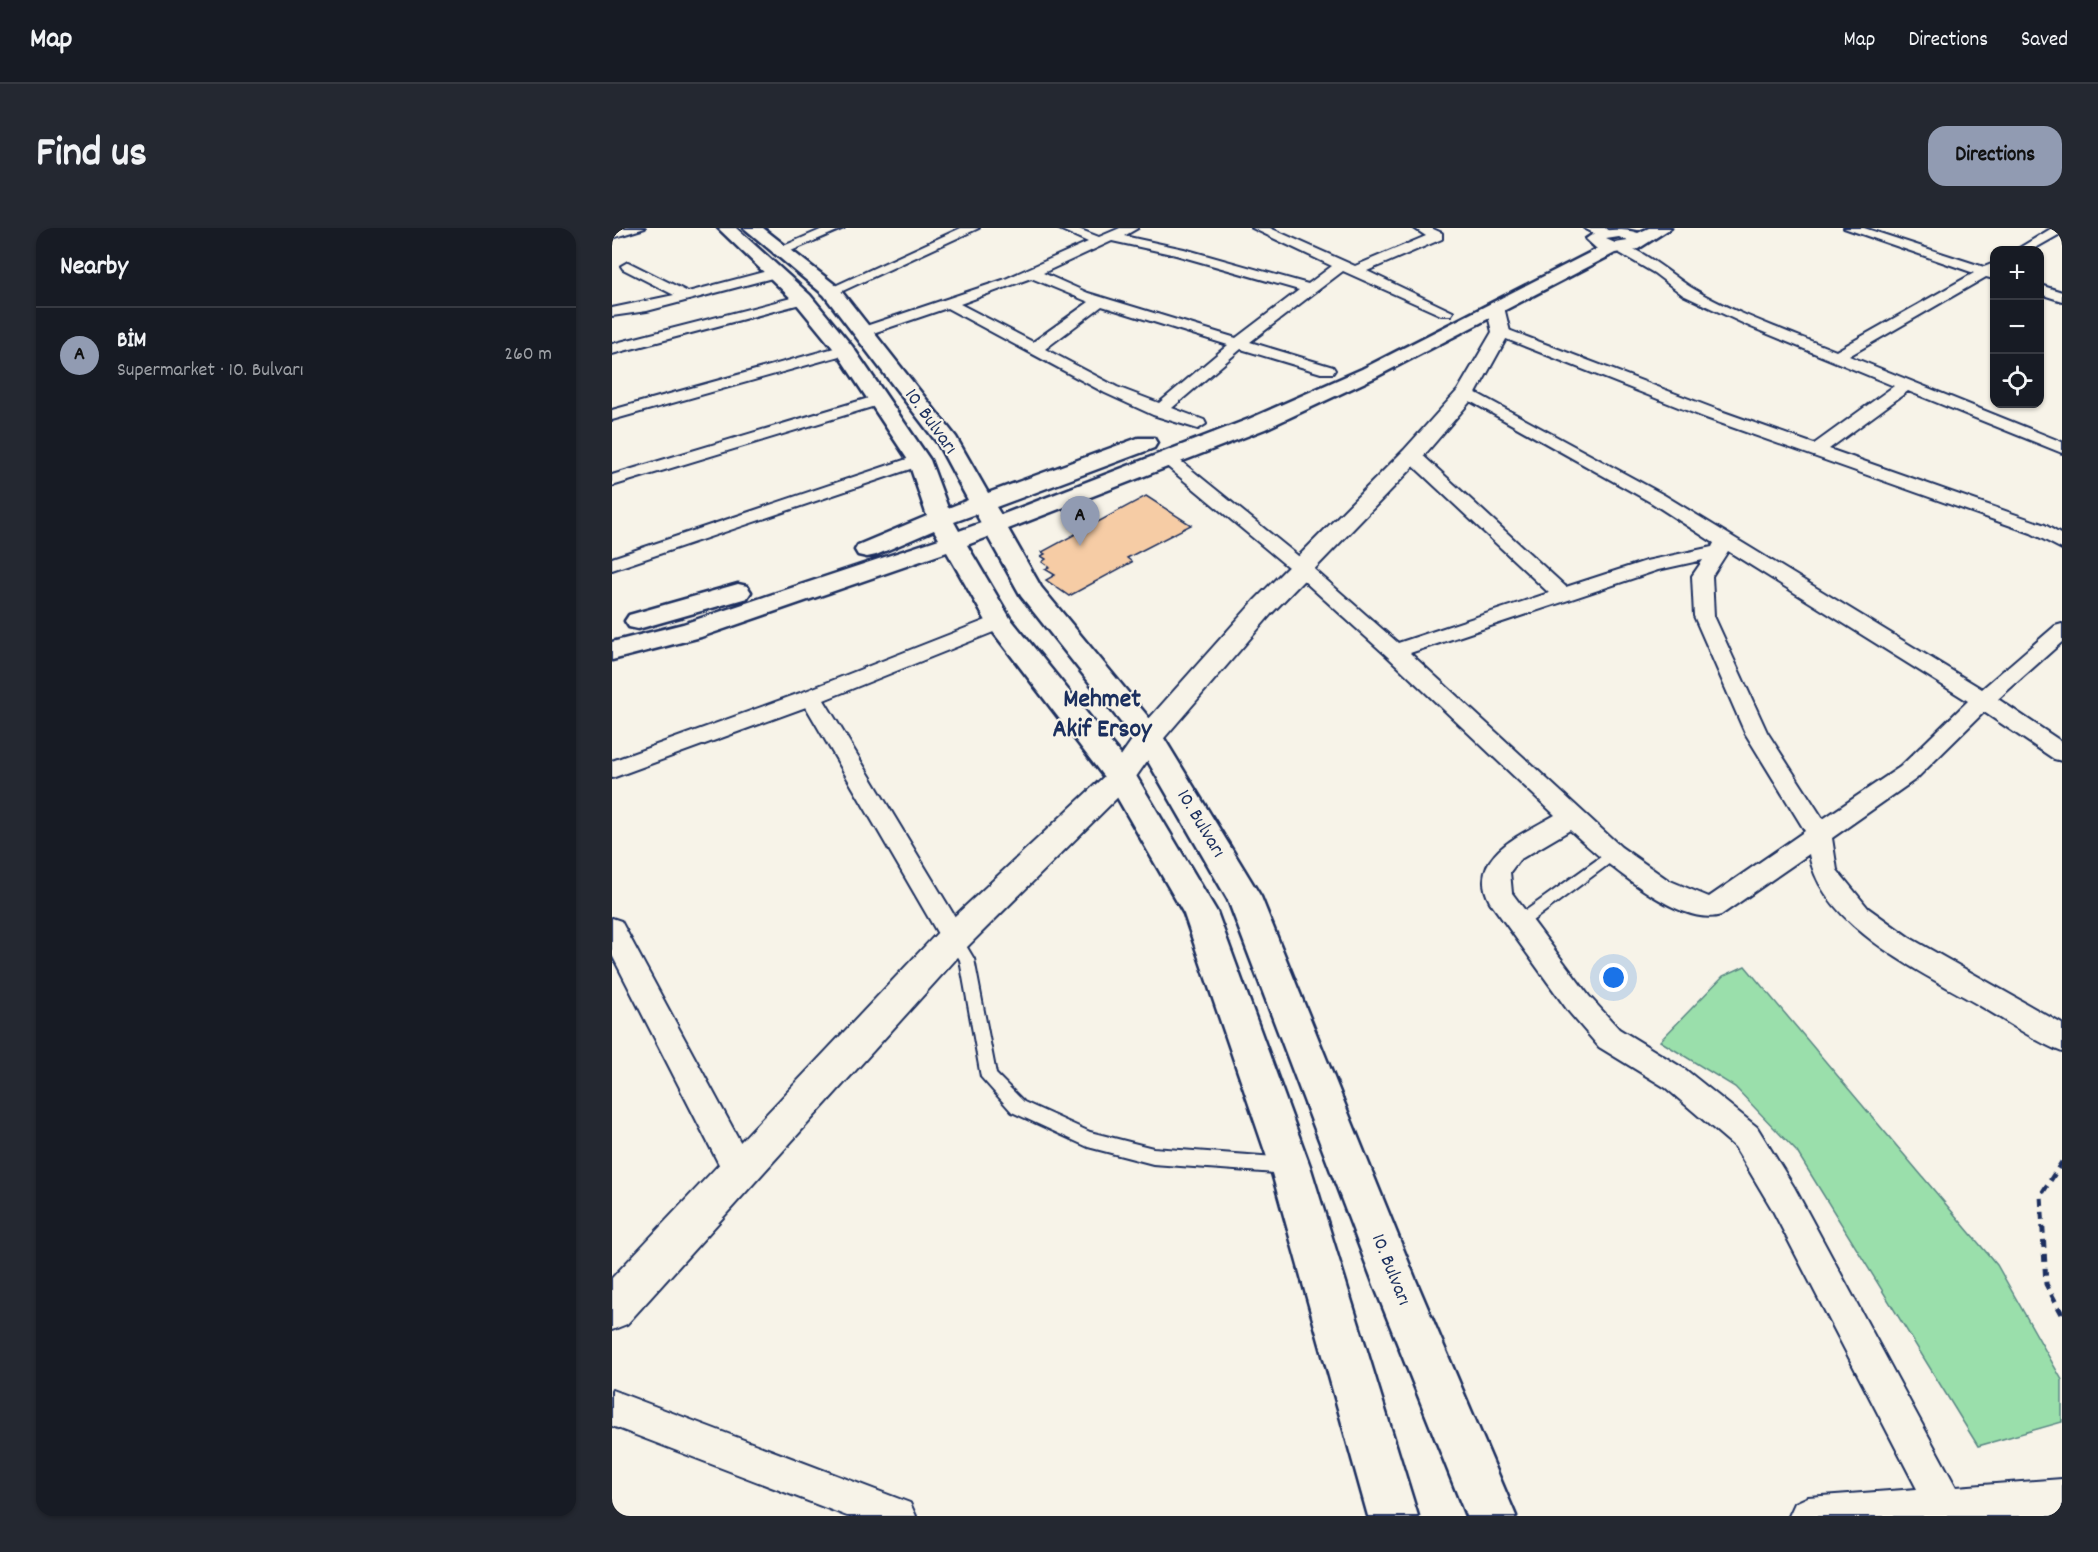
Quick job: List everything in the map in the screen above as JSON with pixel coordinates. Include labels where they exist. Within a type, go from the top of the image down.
[{"type":"main road","name":"10. Bulvarı","points":[[726,228],[777,262],[817,295],[854,341],[948,442],[1030,590],[1149,737],[1244,897],[1396,1284],[1491,1516]]},
{"type":"main road","name":"10. Bulvarı","points":[[752,228],[777,262]]},
{"type":"main road","points":[[990,515],[1061,473],[1292,388],[1608,236],[1637,242],[1663,228]]},
{"type":"main road","points":[[612,651],[691,631],[946,531],[1166,458],[1257,424],[1369,373],[1498,320],[1608,236]]},
{"type":"main road","name":"10. Bulvarı","points":[[854,341],[879,400],[923,469],[946,531],[999,622],[1121,777],[1200,912],[1290,1166],[1393,1516]]},
{"type":"main road","points":[[961,465],[989,476],[1016,478],[1061,473]]},
{"type":"main road","points":[[855,556],[909,522],[922,508],[923,469]]},
{"type":"main road","points":[[622,626],[946,531]]},
{"type":"street","points":[[612,234],[638,228]]},
{"type":"street","points":[[612,312],[688,297],[777,262],[837,228]]},
{"type":"street","points":[[612,349],[817,295],[972,228]]},
{"type":"street","points":[[1064,228],[1105,239],[1179,252],[1310,289]]},
{"type":"street","points":[[612,415],[854,341],[948,303],[1032,273],[1131,228]]},
{"type":"street","points":[[1259,228],[1446,312]]},
{"type":"street","points":[[1159,411],[1240,342],[1310,289],[1348,268],[1442,234],[1421,228]]},
{"type":"street","points":[[1851,228],[1990,270]]},
{"type":"street","points":[[2031,246],[2062,228]]},
{"type":"street","points":[[1608,236],[1697,296],[1756,324],[2062,448]]},
{"type":"street","points":[[1637,242],[1654,256],[1659,270]]},
{"type":"street","points":[[620,266],[688,297]]},
{"type":"street","points":[[1836,357],[1990,272]]},
{"type":"street","points":[[1032,273],[1099,302],[1240,342],[1327,370]]},
{"type":"street","points":[[2044,290],[2062,297]]},
{"type":"street","points":[[1033,351],[1099,302]]},
{"type":"street","points":[[948,303],[1033,351],[1110,390],[1159,411],[1198,424]]},
{"type":"street","points":[[612,1309],[954,938],[1121,777],[1149,737],[1263,607],[1412,455],[1467,393],[1498,320],[1815,451],[2038,529],[2062,543]]},
{"type":"street","points":[[1815,451],[1906,386]]},
{"type":"street","points":[[1467,393],[1658,499],[1721,546],[1983,700],[2062,753]]},
{"type":"street","points":[[612,481],[879,400]]},
{"type":"street","points":[[1412,455],[1563,595]]},
{"type":"street","points":[[1166,458],[1301,568],[1395,651],[1612,854],[1648,882],[1684,901],[1712,908],[1908,772],[1983,700],[2062,631]]},
{"type":"street","points":[[612,564],[923,469]]},
{"type":"street","points":[[1395,651],[1653,565],[1721,546]]},
{"type":"street","points":[[1721,546],[1702,576],[1704,616],[1756,733],[1819,834],[1826,873],[1859,915],[1900,946],[2062,1039]]},
{"type":"street","points":[[612,770],[811,697],[999,622]]},
{"type":"street","points":[[811,697],[954,938]]},
{"type":"street","points":[[1571,818],[1510,854],[1497,870],[1499,895],[1579,1004],[1609,1038],[1676,1079],[1746,1137],[1783,1198],[1946,1506]]},
{"type":"street","points":[[614,937],[740,1171]]},
{"type":"street","points":[[612,1408],[897,1516]]},
{"type":"street","points":[[1808,1516],[2062,1498]]},
{"type":"lane","points":[[1520,923],[1612,854]]},
{"type":"lane","points":[[954,938],[968,959],[989,1077],[1018,1107],[1088,1139],[1153,1156],[1290,1166]]},
{"type":"path","points":[[2062,1162],[2040,1195],[2046,1284],[2062,1314]]},
{"type":"green space","points":[[1745,966],[1997,1265],[2062,1380],[2062,1422],[1978,1446],[1797,1152],[1735,1087],[1660,1041],[1723,976]]},
{"type":"building","points":[[1146,496],[1191,525],[1127,558],[1132,562],[1069,596],[1046,580],[1055,575],[1045,569],[1049,567],[1042,562],[1046,559],[1041,556],[1045,554],[1042,552]]},
{"type":"place","name":"BİM","points":[[1080,546]]},
{"type":"district","name":"Mehmet Akif Ersoy","points":[[1102,715]]}]
